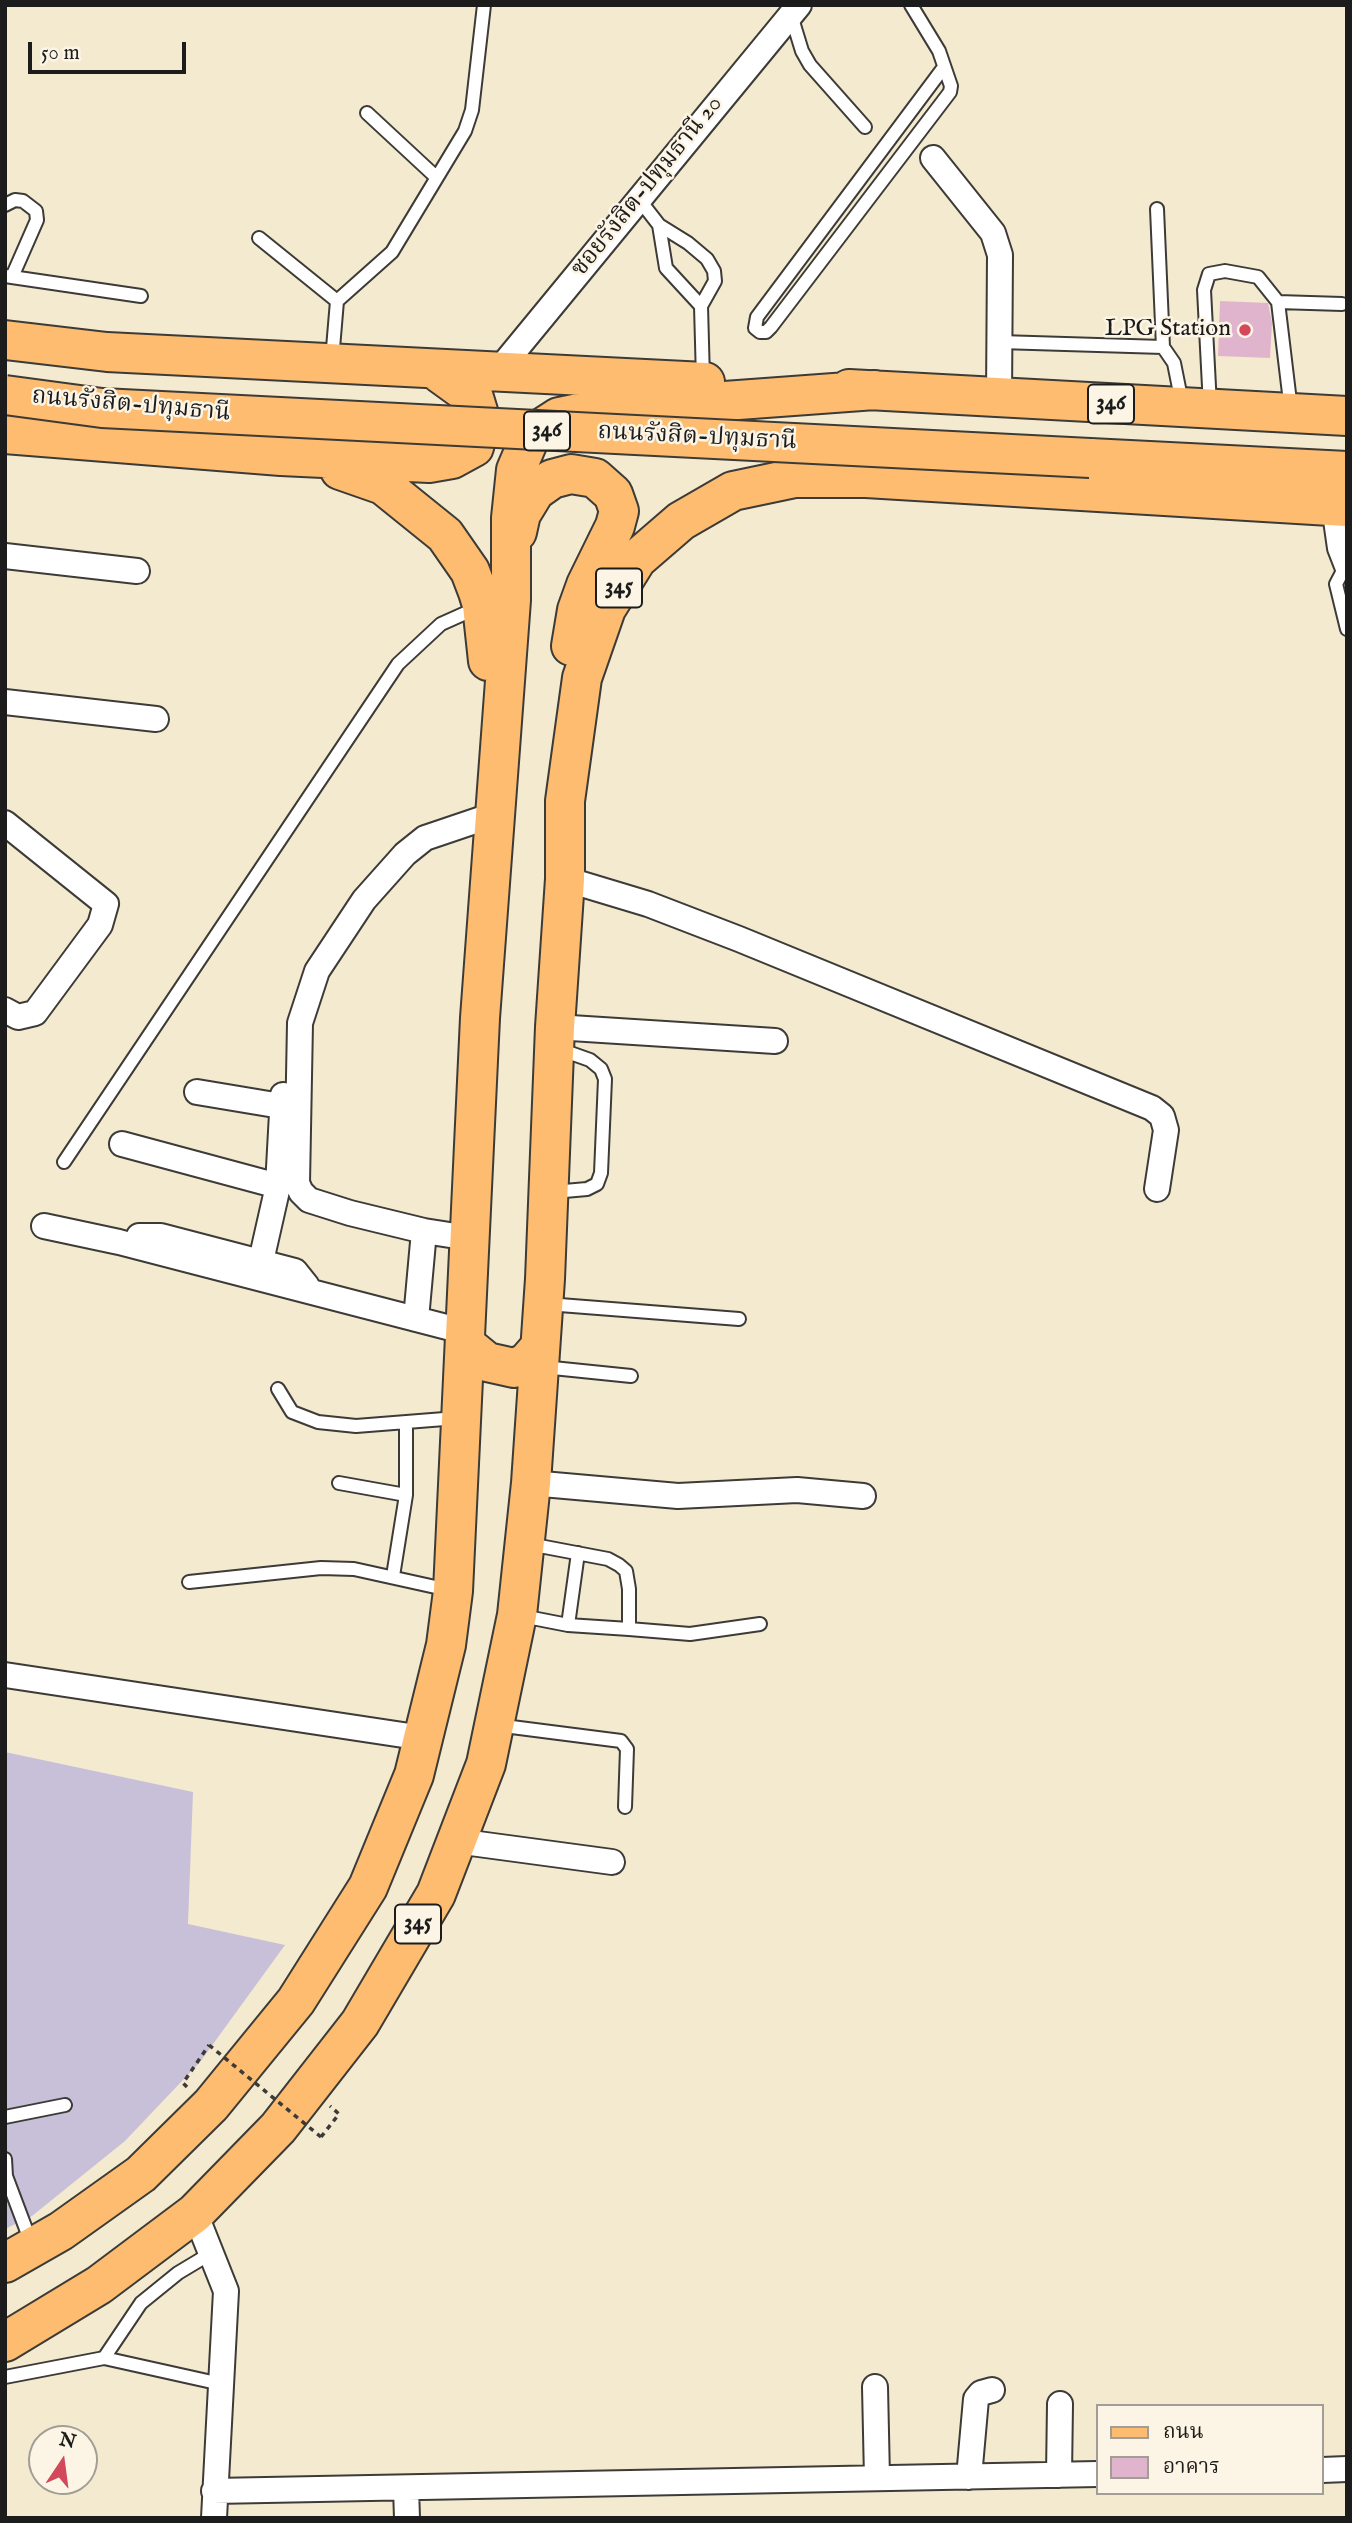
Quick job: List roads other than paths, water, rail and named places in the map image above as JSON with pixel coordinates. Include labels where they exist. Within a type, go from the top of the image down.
[{"type":"main road","name":"346","points":[[5,340],[107,352],[1347,416]]},
{"type":"main road","points":[[5,434],[281,456],[429,463],[452,459],[474,447],[481,421],[474,398],[433,369]]},
{"type":"main road","name":"345","points":[[19,2255],[61,2231],[141,2174],[211,2105],[296,2001],[368,1887],[414,1775],[446,1645],[453,1591],[469,1238],[493,815],[500,743],[496,603],[508,560],[516,470],[531,435],[559,417],[588,411],[875,390]]},
{"type":"main road","name":"ถนนรังสิต-ปทุมธานี","points":[[5,395],[102,408],[1347,471]]},
{"type":"main road","points":[[281,456],[352,473],[383,485],[445,535],[496,603]]},
{"type":"main road","points":[[496,603],[521,514],[535,491],[552,479],[571,474],[596,478],[613,494],[619,510],[615,526],[586,584],[573,629],[565,802]]},
{"type":"main road","name":"345","points":[[5,2342],[99,2285],[195,2213],[278,2128],[360,2023],[436,1894],[486,1764],[517,1615],[531,1483],[565,879],[565,802],[582,678],[606,609],[637,559],[681,521],[733,491],[795,478],[866,478],[1340,506]]},
{"type":"main road","points":[[465,1338],[487,1362],[514,1368],[540,1357]]},
{"type":"street","name":"ซอยรังสิต-ปทุมธานี 20","points":[[498,371],[795,10]]},
{"type":"street","points":[[933,158],[993,233],[1000,255],[999,397]]},
{"type":"street","points":[[1340,506],[1339,548],[1346,566]]},
{"type":"street","points":[[5,556],[136,571]]},
{"type":"street","points":[[5,702],[156,719]]},
{"type":"street","points":[[469,1238],[425,1231],[330,1206],[309,1200],[302,1192],[297,1183],[300,1023],[317,971],[364,900],[405,854],[425,838],[493,815]]},
{"type":"street","points":[[5,823],[106,904],[100,925],[35,1013],[18,1017],[5,1010]]},
{"type":"street","points":[[565,879],[648,904],[738,939],[1152,1108],[1162,1116],[1166,1130],[1157,1189]]},
{"type":"street","points":[[555,1037],[775,1041]]},
{"type":"street","points":[[261,1261],[278,1186],[281,1106],[288,1074],[299,1052]]},
{"type":"street","points":[[197,1092],[281,1106]]},
{"type":"street","points":[[122,1144],[278,1186]]},
{"type":"street","points":[[44,1226],[119,1242],[416,1319],[465,1338]]},
{"type":"street","points":[[416,1319],[425,1231]]},
{"type":"street","points":[[119,1242],[149,1233],[261,1261],[295,1271],[311,1292]]},
{"type":"street","points":[[531,1483],[678,1496],[797,1490],[863,1496]]},
{"type":"street","points":[[5,1675],[423,1738]]},
{"type":"street","points":[[456,1841],[612,1862]]},
{"type":"street","points":[[195,2213],[213,2252],[226,2291],[214,2518]]},
{"type":"street","points":[[875,2387],[877,2478]]},
{"type":"street","points":[[970,2476],[976,2399],[981,2393],[992,2390]]},
{"type":"street","points":[[1059,2475],[1060,2404]]},
{"type":"street","points":[[1324,2470],[1347,2469]]},
{"type":"street","points":[[214,2491],[1096,2474]]},
{"type":"street","points":[[406,2488],[407,2518]]},
{"type":"lane","points":[[331,363],[337,301],[392,252],[465,131],[472,110],[484,5]]},
{"type":"lane","points":[[911,5],[929,32],[944,66],[951,86],[950,92],[771,327],[766,332],[760,332],[755,328],[757,317],[944,66]]},
{"type":"lane","points":[[795,10],[802,51],[810,65],[864,127]]},
{"type":"lane","points":[[367,113],[436,177]]},
{"type":"lane","points":[[890,137],[907,148]]},
{"type":"lane","points":[[863,172],[881,184]]},
{"type":"lane","points":[[638,198],[659,225],[688,243],[707,259],[714,271],[715,281],[701,306],[704,382]]},
{"type":"lane","points":[[5,205],[15,200],[23,201],[36,211],[37,220],[9,277],[141,296]]},
{"type":"lane","points":[[1157,209],[1163,346],[1197,409]]},
{"type":"lane","points":[[659,225],[666,268],[701,306]]},
{"type":"lane","points":[[259,239],[337,301]]},
{"type":"lane","points":[[1197,409],[1205,290],[1209,274],[1216,270],[1248,272],[1267,285],[1278,302],[1291,413]]},
{"type":"lane","points":[[1278,302],[1342,304]]},
{"type":"lane","points":[[1000,342],[1163,346]]},
{"type":"lane","points":[[1346,566],[1336,584],[1347,629]]},
{"type":"lane","points":[[64,1162],[398,664],[442,624],[496,603]]},
{"type":"lane","points":[[548,1192],[587,1189],[597,1184],[602,1152],[605,1079],[601,1069],[555,1037]]},
{"type":"lane","points":[[543,1303],[739,1319]]},
{"type":"lane","points":[[540,1357],[631,1376]]},
{"type":"lane","points":[[278,1388],[292,1412],[301,1418],[356,1426],[461,1418]]},
{"type":"lane","points":[[393,1576],[406,1494],[407,1422]]},
{"type":"lane","points":[[339,1483],[406,1494]]},
{"type":"lane","points":[[525,1544],[608,1559],[625,1571],[629,1589],[629,1629]]},
{"type":"lane","points":[[568,1625],[578,1553]]},
{"type":"lane","points":[[189,1581],[321,1568],[393,1576],[453,1591]]},
{"type":"lane","points":[[517,1615],[568,1625],[690,1634],[760,1624]]},
{"type":"lane","points":[[496,1725],[621,1741],[627,1749],[625,1807]]},
{"type":"lane","points":[[5,2117],[65,2105]]},
{"type":"lane","points":[[5,2159],[19,2255]]},
{"type":"lane","points":[[104,2358],[141,2303],[178,2273],[213,2252]]},
{"type":"lane","points":[[5,2377],[104,2358],[221,2384]]},
{"type":"place","name":"LPG Station","points":[[1245,330]]}]
